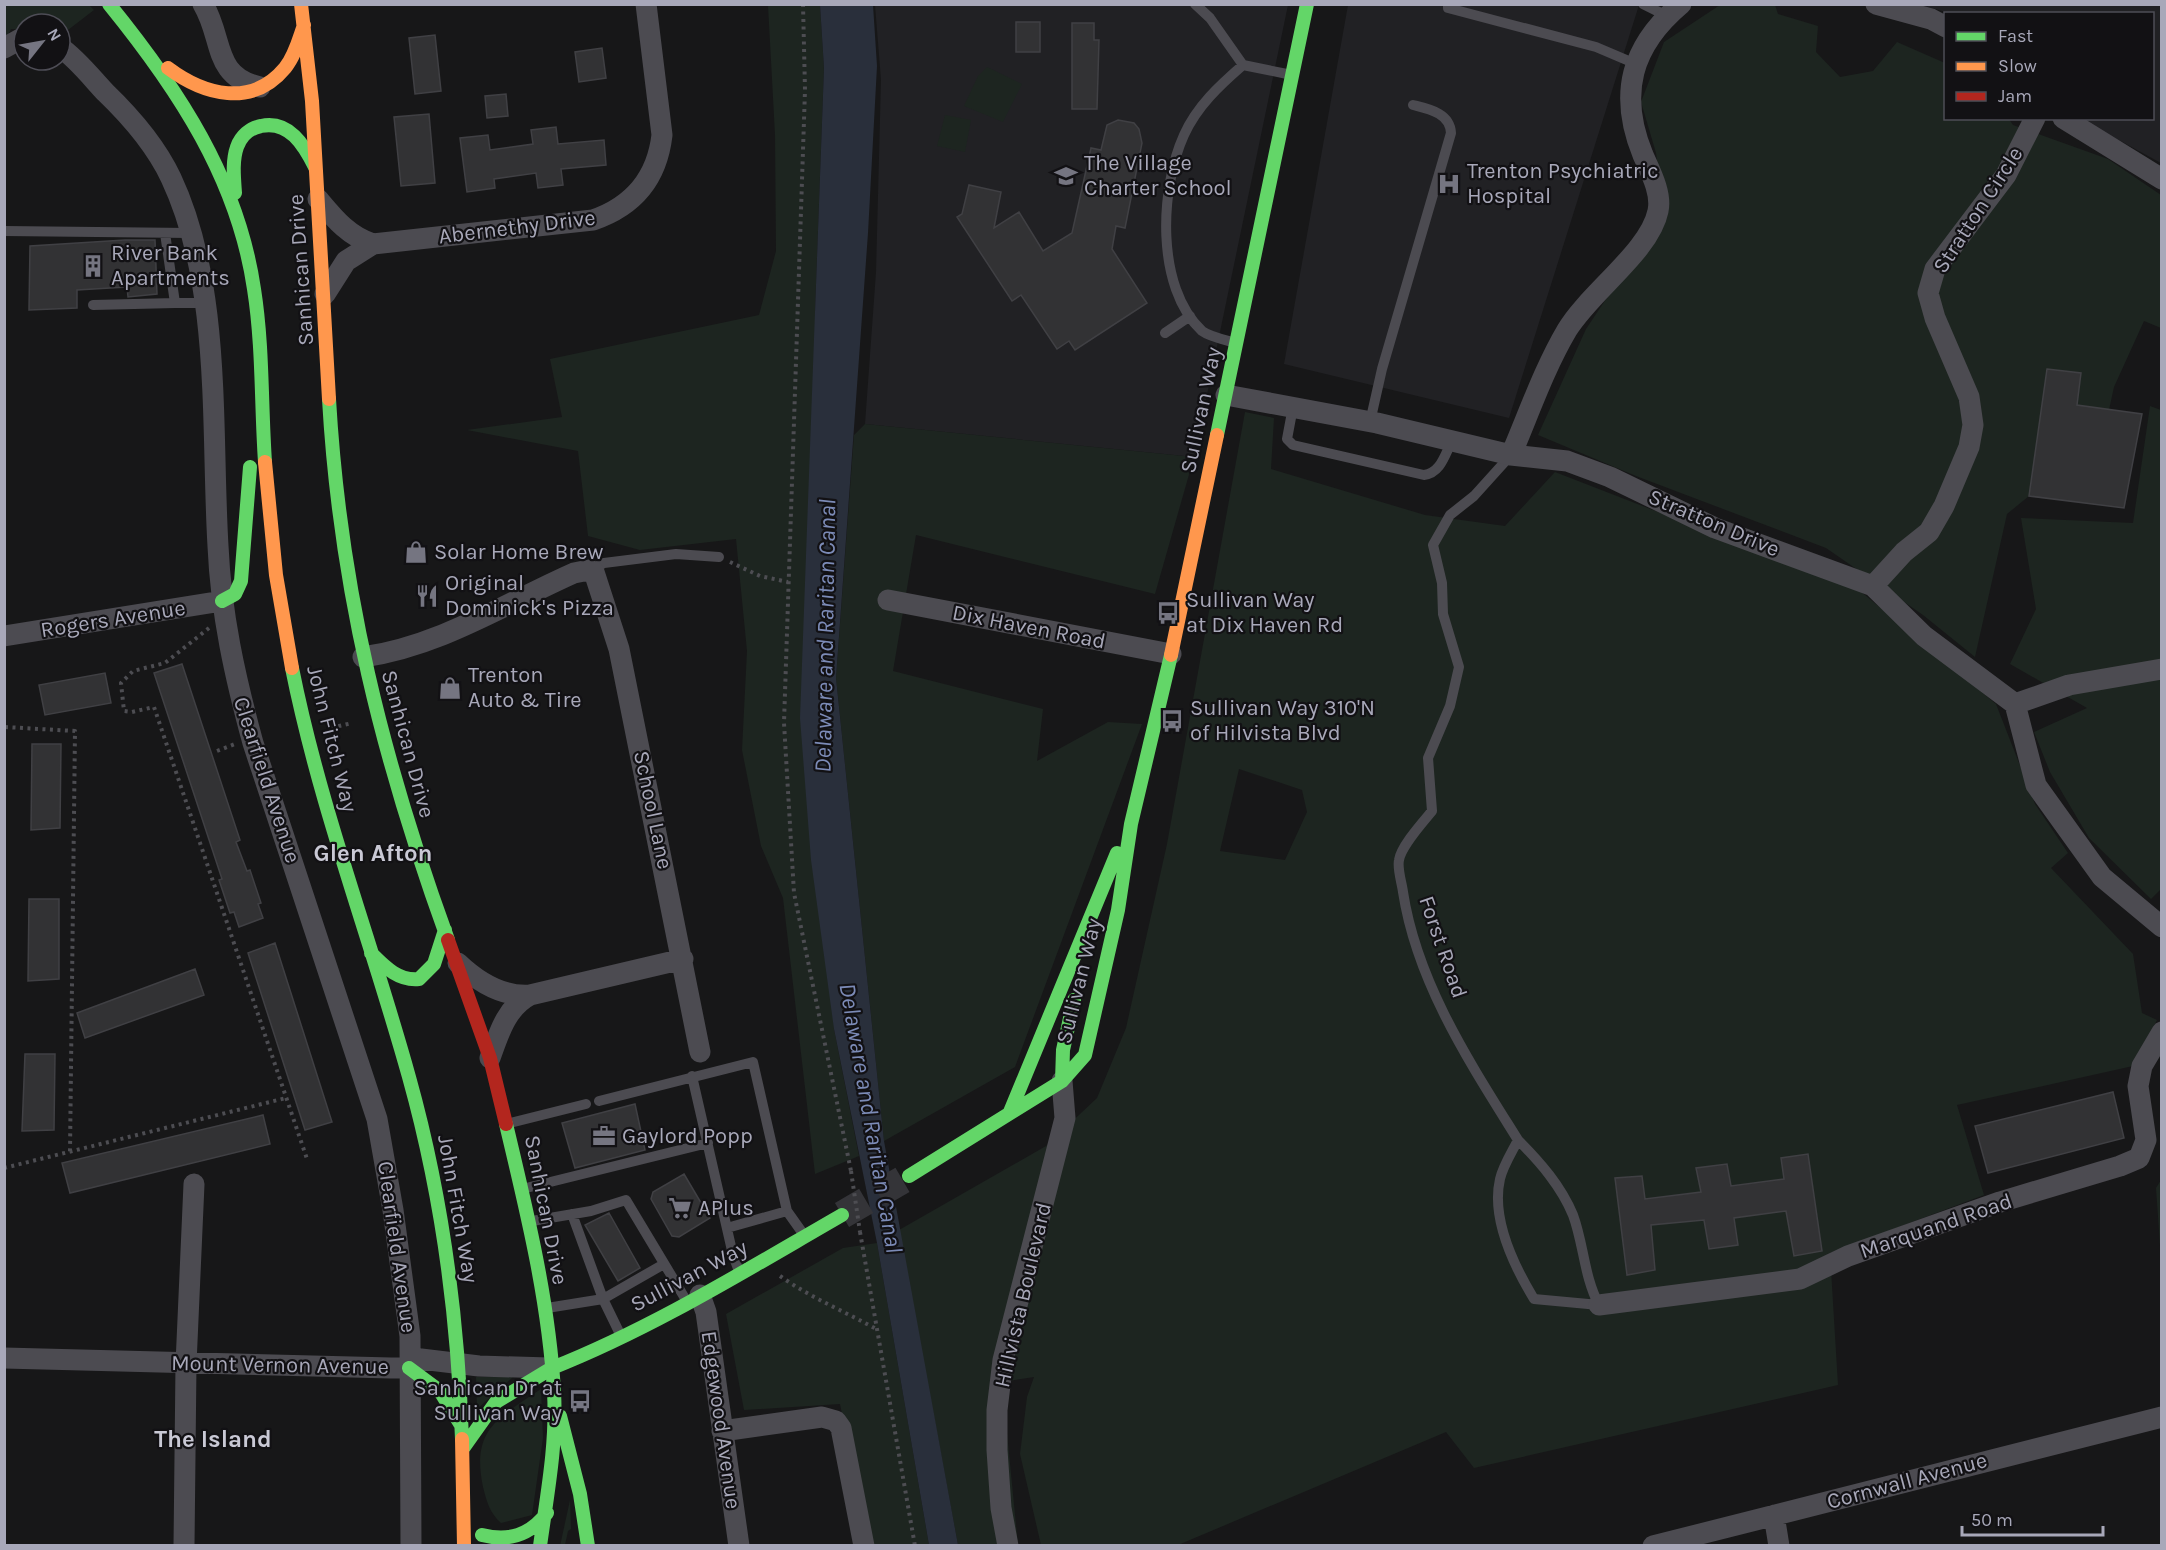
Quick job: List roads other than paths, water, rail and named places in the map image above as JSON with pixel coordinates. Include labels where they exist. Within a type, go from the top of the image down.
[{"type":"main road","name":"John Fitch Way","points":[[109,4],[150,54],[201,130],[215,157],[239,222],[256,303],[273,556],[285,631],[306,733],[330,825],[404,1057],[432,1171],[447,1250],[459,1363],[464,1447],[464,1545]]},
{"type":"main road","name":"Sanhican Drive","points":[[301,4],[325,294],[333,468],[342,546],[363,657],[402,809],[490,1058],[507,1123],[529,1221],[554,1394],[580,1494],[588,1545]]},
{"type":"main road","points":[[150,54],[178,76],[205,92],[235,94],[260,87],[286,67],[304,24],[308,4]]},
{"type":"main road","name":"Sullivan Way","points":[[909,1176],[1062,1081],[1085,1055],[1118,910],[1131,824],[1171,654],[1307,4]]},
{"type":"main road","points":[[239,222],[235,192],[236,154],[242,138],[252,129],[271,124],[291,131],[303,143],[316,172]]},
{"type":"main road","points":[[222,602],[236,594],[241,581],[249,469],[262,400]]},
{"type":"main road","name":"Sullivan Way","points":[[1010,1112],[1044,1040],[1096,899],[1131,824]]},
{"type":"main road","points":[[371,953],[395,977],[408,980],[421,978],[435,966],[445,930]]},
{"type":"main road","points":[[1062,1081],[1063,1050],[1075,995],[1082,940]]},
{"type":"main road","name":"Sullivan Way","points":[[464,1447],[496,1402],[552,1368],[578,1359],[740,1274],[842,1215]]},
{"type":"main road","points":[[409,1368],[440,1391],[463,1430]]},
{"type":"main road","points":[[540,1545],[547,1513],[553,1456],[554,1394]]},
{"type":"main road","points":[[465,1486],[485,1540],[525,1534],[540,1524],[547,1513]]},
{"type":"street","points":[[202,4],[211,20],[226,68],[243,82],[260,87]]},
{"type":"street","name":"Abernethy Drive","points":[[325,294],[346,261],[373,244],[593,220],[623,207],[639,193],[652,176],[660,156],[662,135],[646,4]]},
{"type":"street","points":[[1876,4],[1931,19],[1944,26]]},
{"type":"street","points":[[1511,455],[1550,363],[1568,329],[1588,300],[1642,243],[1654,225],[1659,210],[1658,193],[1636,137],[1630,105],[1636,64],[1648,36],[1674,10]]},
{"type":"street","name":"Clearfield Avenue","points":[[72,59],[122,108],[155,150],[176,189],[190,233],[210,343],[222,602],[236,680],[253,742],[377,1119],[393,1210],[410,1336],[411,1545]]},
{"type":"street","name":"Stratton Circle","points":[[1873,586],[1904,552],[1929,532],[1944,506],[1969,447],[1973,425],[1969,397],[1935,318],[1928,293],[1935,269],[2006,175],[2034,120]]},
{"type":"street","points":[[2066,120],[2162,179]]},
{"type":"street","points":[[318,199],[337,222],[357,239],[373,244]]},
{"type":"street","name":"Stratton Drive","points":[[1226,395],[1370,422],[1511,455],[1567,461],[1588,469],[1715,528],[1873,586],[1924,636],[2015,704]]},
{"type":"street","points":[[363,657],[386,654],[459,630],[553,583],[592,571]]},
{"type":"street","name":"School Lane","points":[[592,571],[620,649],[700,1052]]},
{"type":"street","name":"Dix Haven Road","points":[[888,600],[1171,654]]},
{"type":"street","name":"Rogers Avenue","points":[[4,636],[222,602]]},
{"type":"street","points":[[2162,669],[2069,685],[2015,704],[2036,785],[2102,878],[2162,927]]},
{"type":"street","points":[[456,961],[482,982],[515,996],[530,995],[683,959]]},
{"type":"street","points":[[490,1058],[507,1016],[517,1002],[530,995]]},
{"type":"street","name":"Marquand Road","points":[[1599,1305],[1800,1279],[1848,1256],[2000,1202],[2120,1166],[2139,1158],[2146,1140],[2138,1086],[2142,1066],[2162,1032]]},
{"type":"street","name":"Hillvista Boulevard","points":[[1008,1545],[1001,1508],[997,1410],[1004,1360],[1065,1118],[1062,1081]]},
{"type":"street","points":[[184,1545],[186,1364],[194,1184]]},
{"type":"street","name":"Edgewood Avenue","points":[[694,1298],[706,1312],[739,1545]]},
{"type":"street","name":"Mount Vernon Avenue","points":[[4,1358],[409,1368],[421,1359],[552,1368]]},
{"type":"street","points":[[722,1431],[822,1417],[836,1421],[840,1428],[864,1545]]},
{"type":"street","name":"Cornwall Avenue","points":[[1653,1545],[2162,1417]]},
{"type":"street","points":[[1774,1515],[1779,1545]]},
{"type":"lane","points":[[1195,4],[1210,18],[1243,65],[1292,75]]},
{"type":"lane","points":[[1448,4],[1448,8],[1596,47],[1636,64]]},
{"type":"lane","points":[[1643,4],[1674,10]]},
{"type":"lane","points":[[1236,343],[1203,332],[1191,316],[1168,259],[1166,219],[1170,182],[1184,135],[1200,108],[1219,85],[1243,65]]},
{"type":"lane","points":[[1370,422],[1382,369],[1451,133],[1451,125],[1444,116],[1413,105]]},
{"type":"lane","points":[[4,231],[190,233]]},
{"type":"lane","points":[[165,233],[176,303]]},
{"type":"lane","points":[[93,305],[204,303]]},
{"type":"lane","points":[[1166,333],[1191,316]]},
{"type":"lane","points":[[1293,407],[1287,434],[1287,440],[1293,445],[1424,475],[1430,475],[1439,466],[1452,441]]},
{"type":"lane","name":"Forst Road","points":[[1511,455],[1474,496],[1450,515],[1432,545],[1442,583],[1443,614],[1459,667],[1450,706],[1428,758],[1432,811],[1413,834],[1399,860],[1407,919],[1430,981],[1461,1050],[1518,1140],[1537,1159],[1562,1193],[1573,1216],[1591,1290],[1599,1305]]},
{"type":"lane","points":[[592,571],[603,563],[676,554],[719,557]]},
{"type":"lane","points":[[599,1101],[753,1062],[787,1211],[805,1237]]},
{"type":"lane","points":[[692,1076],[740,1274]]},
{"type":"lane","points":[[507,1123],[586,1104]]},
{"type":"lane","points":[[1518,1140],[1500,1178],[1499,1208],[1521,1277],[1534,1299],[1599,1305]]},
{"type":"lane","points":[[523,1189],[708,1143]]},
{"type":"lane","points":[[529,1221],[572,1214],[626,1200],[664,1264],[694,1298]]},
{"type":"lane","points":[[727,1228],[787,1211]]},
{"type":"lane","points":[[572,1214],[603,1299],[621,1336]]},
{"type":"lane","points":[[543,1308],[603,1299],[664,1264]]},
{"type":"water","name":"Delaware and Raritan Canal","points":[[820,5],[873,5],[877,66],[868,233],[836,678],[884,1141],[958,1545],[929,1545],[877,1243],[834,1029],[811,860],[800,718],[824,68]]},
{"type":"tunnel","points":[[842,1215],[909,1176]]},
{"type":"place","name":"The Village Charter School","points":[[1066,176]]},
{"type":"place","name":"Trenton Psychiatric Hospital","points":[[1449,184]]},
{"type":"place","name":"River Bank Apartments","points":[[93,266]]},
{"type":"place","name":"Solar Home Brew","points":[[416,552]]},
{"type":"place","name":"Original Dominick's Pizza","points":[[427,596]]},
{"type":"place","name":"Sullivan Way at Dix Haven Rd","points":[[1168,613]]},
{"type":"place","name":"Trenton Auto & Tire","points":[[450,688]]},
{"type":"place","name":"Sullivan Way 310'N of Hilvista Blvd","points":[[1172,721]]},
{"type":"place","name":"Gaylord Popp","points":[[604,1136]]},
{"type":"place","name":"APlus","points":[[680,1208]]},
{"type":"place","name":"Sanhican Dr at Sullivan Way","points":[[580,1401]]},
{"type":"district","name":"Glen Afton","points":[[373,853]]},
{"type":"district","name":"The Island","points":[[213,1439]]}]
